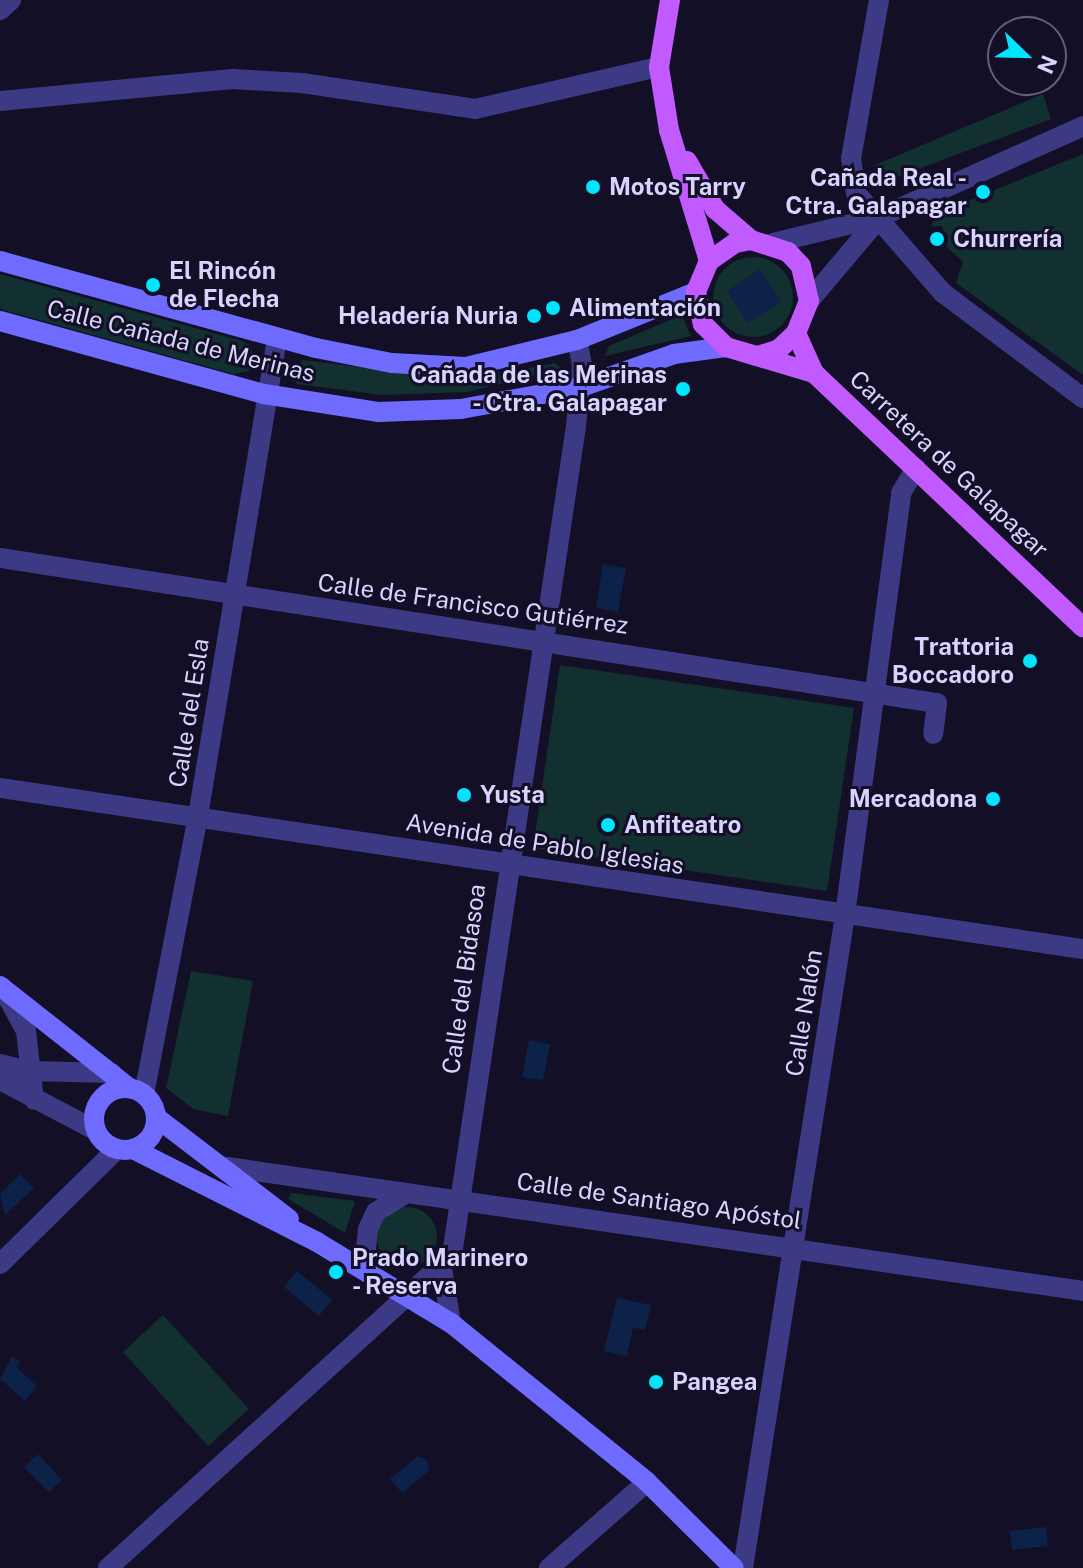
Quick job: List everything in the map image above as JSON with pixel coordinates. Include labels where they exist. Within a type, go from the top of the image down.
[{"type":"main road","points":[[670,0],[659,67],[669,130],[709,261]]},
{"type":"main road","points":[[669,130],[715,209],[751,240]]},
{"type":"main road","points":[[758,356],[779,349],[796,333],[809,301],[801,266],[773,243],[751,240],[735,243],[709,261],[696,292],[703,324],[726,347],[814,373]]},
{"type":"main road","points":[[796,333],[814,373]]},
{"type":"main road","name":"Carretera de Galapagar","points":[[814,373],[1083,627]]},
{"type":"street","points":[[0,10],[11,0]]},
{"type":"street","points":[[879,0],[851,158],[856,193],[943,293],[1083,398]]},
{"type":"street","points":[[0,101],[232,79],[302,83],[475,109],[659,67]]},
{"type":"street","points":[[773,243],[880,217],[1083,126]]},
{"type":"street","points":[[809,301],[880,217]]},
{"type":"street","name":"Calle Cañada de Merinas","points":[[0,261],[277,339],[392,363],[466,367],[577,340],[696,292]]},
{"type":"street","name":"Calle Cañada de Merinas","points":[[0,321],[264,394],[378,412],[461,409],[581,387],[674,354],[726,347]]},
{"type":"street","name":"Calle del Esla","points":[[137,1091],[198,816],[264,394],[277,339]]},
{"type":"street","name":"Calle del Bidasoa","points":[[458,1199],[581,387],[577,340]]},
{"type":"street","name":"Calle Nalón","points":[[743,1568],[845,915],[901,493],[916,468]]},
{"type":"street","name":"Calle de Francisco Gutiérrez","points":[[0,558],[944,704],[933,734]]},
{"type":"street","name":"Avenida de Pablo Iglesias","points":[[0,788],[1083,949]]},
{"type":"street","points":[[1,986],[26,1031],[34,1100]]},
{"type":"street","points":[[1,986],[137,1091],[157,1118],[227,1167],[317,1242]]},
{"type":"street","points":[[0,1064],[29,1071],[112,1073]]},
{"type":"street","points":[[0,1080],[95,1130],[125,1150],[317,1242],[451,1323],[647,1482],[734,1568]]},
{"type":"street","points":[[95,1130],[93,1117],[105,1095],[137,1091]]},
{"type":"street","points":[[0,1264],[125,1150],[147,1143],[157,1118]]},
{"type":"street","name":"Calle de Santiago Apóstol","points":[[227,1167],[1083,1291]]},
{"type":"street","points":[[364,1269],[368,1229],[376,1212],[407,1193]]},
{"type":"street","points":[[108,1568],[408,1295],[442,1268],[452,1255],[458,1199]]},
{"type":"street","points":[[442,1268],[451,1323]]},
{"type":"street","points":[[549,1568],[647,1482]]},
{"type":"green space","points":[[1044,96],[1051,119],[894,178],[873,166]]},
{"type":"green space","points":[[1083,154],[1083,375],[956,283],[963,262],[946,246],[942,226],[931,227],[936,214]]},
{"type":"green space","points":[[753,257],[768,260],[781,269],[790,282],[793,297],[790,312],[781,325],[768,334],[753,337],[738,334],[725,325],[716,312],[713,297],[716,282],[725,269],[738,260]]},
{"type":"green space","points":[[0,274],[242,341],[251,346],[254,362],[249,371],[233,374],[0,309]]},
{"type":"green space","points":[[682,315],[691,336],[605,356],[609,346]]},
{"type":"green space","points":[[303,360],[465,380],[555,363],[562,369],[467,392],[382,395],[297,384],[291,372]]},
{"type":"green space","points":[[560,665],[854,708],[827,891],[533,848]]},
{"type":"green space","points":[[191,971],[253,981],[228,1116],[193,1109],[166,1088]]},
{"type":"green space","points":[[291,1193],[355,1201],[345,1233],[288,1199]]},
{"type":"green space","points":[[407,1207],[418,1209],[428,1216],[435,1226],[435,1248],[428,1258],[418,1265],[407,1267],[396,1265],[386,1258],[379,1248],[377,1237],[379,1226],[386,1216],[396,1209]]},
{"type":"green space","points":[[163,1315],[249,1409],[208,1446],[123,1352]]},
{"type":"water","points":[[760,269],[781,302],[748,323],[727,291]]},
{"type":"water","points":[[603,564],[626,568],[618,612],[596,608]]},
{"type":"water","points":[[529,1040],[550,1044],[543,1080],[522,1077]]},
{"type":"water","points":[[20,1174],[34,1188],[5,1215],[0,1194]]},
{"type":"water","points":[[297,1271],[332,1300],[319,1316],[284,1287]]},
{"type":"water","points":[[617,1298],[651,1305],[645,1330],[633,1328],[627,1356],[604,1351]]},
{"type":"water","points":[[12,1356],[20,1362],[16,1367],[37,1386],[25,1401],[0,1379]]},
{"type":"water","points":[[38,1454],[62,1480],[49,1492],[24,1467]]},
{"type":"water","points":[[418,1456],[427,1460],[430,1470],[402,1493],[390,1479]]},
{"type":"water","points":[[1046,1527],[1048,1546],[1012,1550],[1010,1531]]},
{"type":"place","name":"Motos Tarry","points":[[593,187]]},
{"type":"place","name":"Cañada Real - Ctra. Galapagar","points":[[983,192]]},
{"type":"place","name":"Churrería","points":[[937,239]]},
{"type":"place","name":"El Rincón de Flecha","points":[[153,285]]},
{"type":"place","name":"Alimentación","points":[[553,308]]},
{"type":"place","name":"Heladería Nuria","points":[[534,316]]},
{"type":"place","name":"Cañada de las Merinas - Ctra. Galapagar","points":[[683,389]]},
{"type":"place","name":"Trattoria Boccadoro","points":[[1030,661]]},
{"type":"place","name":"Yusta","points":[[464,795]]},
{"type":"place","name":"Mercadona","points":[[993,799]]},
{"type":"place","name":"Anfiteatro","points":[[608,825]]},
{"type":"place","name":"Prado Marinero - Reserva","points":[[336,1272]]},
{"type":"place","name":"Pangea","points":[[656,1382]]}]
